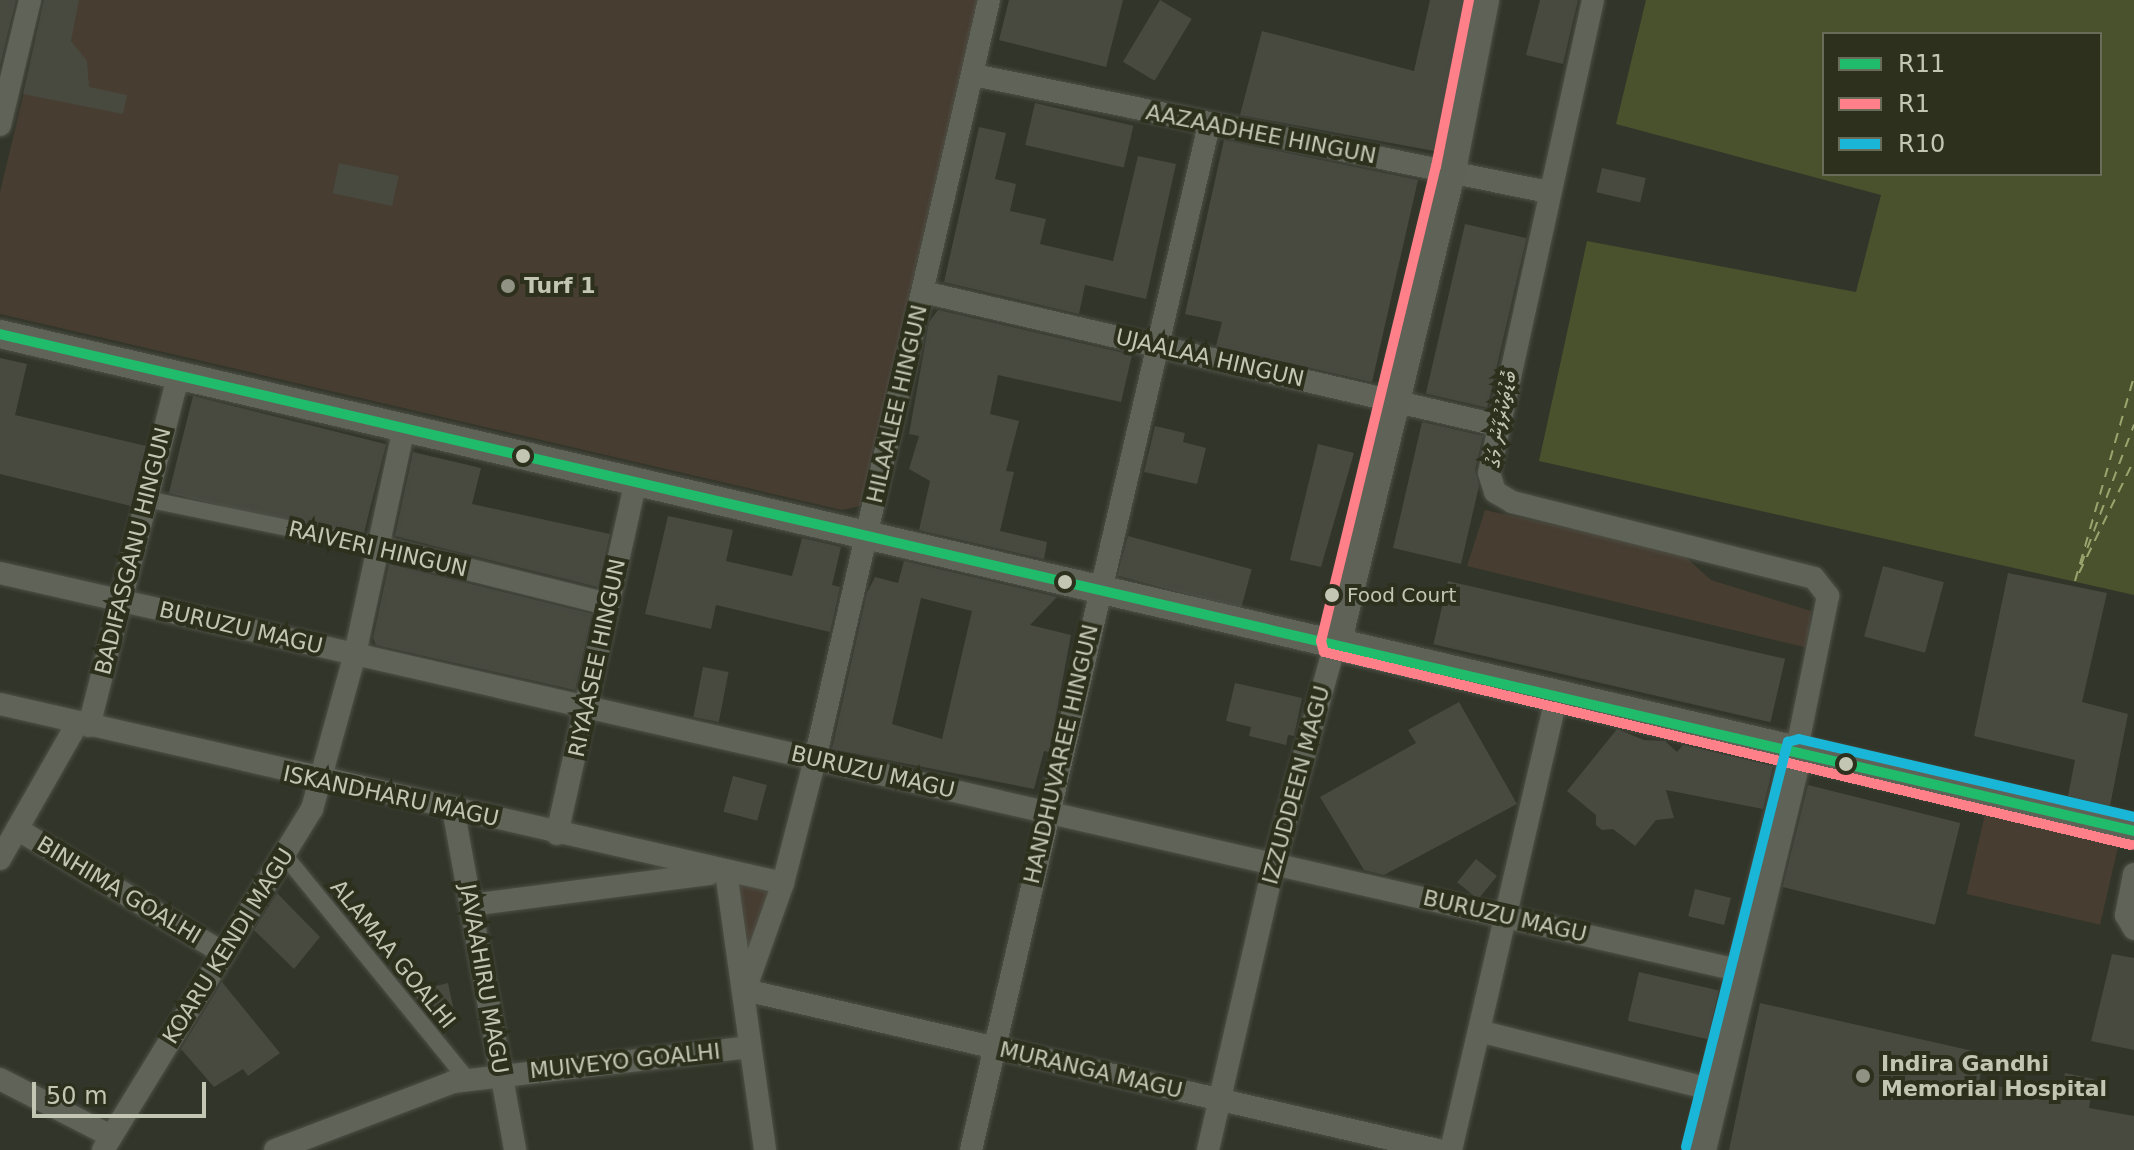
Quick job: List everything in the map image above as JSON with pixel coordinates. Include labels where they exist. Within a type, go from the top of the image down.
[{"type":"main road","name":"IZZUDDEEN MAGU","points":[[1335,644],[1450,169],[1483,0]]},
{"type":"main road","points":[[1335,644],[2134,831]]},
{"type":"main road","points":[[1700,1150],[1746,972],[1796,753]]},
{"type":"street","points":[[0,125],[30,0]]},
{"type":"street","name":"HILAALEE HINGUN","points":[[745,990],[783,883],[815,759],[989,0]]},
{"type":"street","name":"ބޮޑުތަކުރުފާނު މަގު","points":[[1593,0],[1548,192],[1489,473],[1495,492],[1512,502],[1814,578],[1828,596],[1796,753]]},
{"type":"street","name":"AAZAADHEE HINGUN","points":[[974,75],[1209,125],[1450,169],[1548,192]]},
{"type":"street","name":"HANDHUVAREE HINGUN","points":[[971,1150],[1209,125]]},
{"type":"street","name":"UJAALAA HINGUN","points":[[923,292],[1497,425]]},
{"type":"street","points":[[0,334],[1335,644]]},
{"type":"street","name":"BADIFASGANU HINGUN","points":[[0,859],[83,725],[122,601],[178,376]]},
{"type":"street","name":"KOARU KENDI MAGU","points":[[107,1143],[222,952],[285,856],[322,781],[355,654],[404,428]]},
{"type":"street","name":"RIYAASEE HINGUN","points":[[557,834],[636,482]]},
{"type":"street","name":"RAIVERI HINGUN","points":[[146,499],[379,547],[608,604]]},
{"type":"street","name":"BURUZU MAGU","points":[[0,573],[1746,972]]},
{"type":"street","name":"IZZUDDEEN MAGU","points":[[1208,1150],[1274,864],[1335,644]]},
{"type":"street","points":[[1451,1150],[1557,696]]},
{"type":"street","name":"ISKANDHARU MAGU","points":[[0,704],[322,781],[783,883]]},
{"type":"street","name":"JAVAAHIRU MAGU","points":[[453,808],[515,1150]]},
{"type":"street","name":"BINHIMA GOALHI","points":[[17,829],[222,952]]},
{"type":"street","name":"ALAMAA GOALHI","points":[[285,856],[468,1080]]},
{"type":"street","points":[[471,905],[726,872],[745,990],[749,1047],[765,1150]]},
{"type":"street","points":[[2134,874],[2126,915],[2134,929]]},
{"type":"street","name":"MURANGA MAGU","points":[[745,990],[1438,1150]]},
{"type":"street","points":[[1479,1031],[1714,1090]]},
{"type":"street","name":"MUIVEYO GOALHI","points":[[275,1150],[305,1145],[468,1080],[749,1047]]},
{"type":"street","points":[[0,1079],[107,1143]]},
{"type":"shaded area","points":[[46,0],[979,0],[860,506],[842,510],[0,314],[0,192]]},
{"type":"shaded area","points":[[1646,0],[2134,0],[2134,595],[1539,461],[1587,241],[1856,292],[1881,195],[1616,124]]},
{"type":"shaded area","points":[[1485,510],[1681,553],[1711,580],[1811,611],[1808,648],[1467,566]]},
{"type":"shaded area","points":[[1985,814],[2118,845],[2100,925],[1967,894]]},
{"type":"shaded area","points":[[726,872],[783,883],[745,990]]},
{"type":"building","points":[[0,0],[16,0],[0,65]]},
{"type":"building","points":[[44,0],[79,0],[71,41],[87,61],[89,87],[127,95],[123,114],[23,94]]},
{"type":"building","points":[[1009,0],[1123,0],[1106,67],[999,40]]},
{"type":"building","points":[[1160,0],[1192,19],[1155,81],[1123,62]]},
{"type":"building","points":[[1430,0],[1464,0],[1434,151],[1240,115],[1262,31],[1414,71]]},
{"type":"building","points":[[1540,0],[1578,0],[1563,64],[1526,55]]},
{"type":"building","points":[[1035,103],[1133,126],[1124,168],[1025,145]]},
{"type":"building","points":[[979,127],[1006,133],[995,179],[1016,184],[1010,211],[1046,219],[1040,244],[1113,261],[1138,156],[1176,164],[1146,299],[1085,285],[1079,314],[944,282]]},
{"type":"building","points":[[1224,140],[1418,180],[1372,382],[1216,346],[1222,322],[1185,314]]},
{"type":"building","points":[[339,163],[399,176],[392,206],[333,193]]},
{"type":"building","points":[[1602,168],[1646,178],[1640,202],[1596,192]]},
{"type":"building","points":[[1465,224],[1526,238],[1487,408],[1426,394]]},
{"type":"building","points":[[938,310],[1132,355],[1121,402],[998,375],[990,414],[1019,421],[1006,471],[1014,472],[1000,531],[1047,542],[1044,559],[919,530],[930,481],[909,469],[919,436],[909,434],[929,322]]},
{"type":"building","points":[[0,358],[27,364],[15,415],[146,446],[131,506],[0,474]]},
{"type":"building","points":[[193,396],[386,444],[362,541],[169,493]]},
{"type":"building","points":[[1422,422],[1483,436],[1475,470],[1479,486],[1461,564],[1393,548]]},
{"type":"building","points":[[1155,426],[1185,433],[1183,442],[1206,448],[1197,484],[1144,472]]},
{"type":"building","points":[[1318,444],[1354,453],[1321,567],[1290,560]]},
{"type":"building","points":[[413,452],[481,468],[472,504],[610,534],[598,587],[395,536]]},
{"type":"building","points":[[668,516],[733,530],[726,561],[792,576],[802,538],[841,547],[832,585],[840,587],[830,632],[716,605],[711,629],[645,614]]},
{"type":"building","points":[[1128,536],[1252,569],[1241,609],[1117,576]]},
{"type":"building","points":[[904,561],[1057,597],[1030,625],[1071,635],[1049,752],[1044,751],[1034,789],[832,749],[867,593],[875,577],[898,583]],"holes":[[[921,598],[972,611],[942,739],[892,724]]]},
{"type":"building","points":[[389,564],[592,614],[575,690],[376,645],[373,638]]},
{"type":"building","points":[[1883,566],[1944,582],[1925,653],[1864,637]]},
{"type":"building","points":[[2008,573],[2107,593],[2082,702],[2128,714],[2110,806],[2068,796],[2075,760],[1974,736]]},
{"type":"building","points":[[1448,581],[1785,659],[1771,722],[1433,644]]},
{"type":"building","points":[[703,667],[729,672],[719,722],[693,717]]},
{"type":"building","points":[[1235,683],[1302,698],[1294,736],[1288,735],[1286,745],[1249,736],[1251,727],[1226,721]]},
{"type":"building","points":[[1459,702],[1517,804],[1384,875],[1364,870],[1320,797],[1416,743],[1408,730]]},
{"type":"building","points":[[1617,729],[1644,740],[1665,741],[1677,752],[1683,745],[1773,766],[1763,809],[1666,790],[1674,818],[1656,820],[1635,846],[1613,829],[1602,830],[1596,825],[1596,815],[1567,791]]},
{"type":"building","points":[[733,776],[767,785],[757,821],[723,812]]},
{"type":"building","points":[[1808,785],[1960,823],[1935,925],[1783,887]]},
{"type":"building","points":[[1476,859],[1497,876],[1478,899],[1457,882]]},
{"type":"building","points":[[1695,889],[1731,898],[1724,925],[1688,916]]},
{"type":"building","points":[[277,893],[320,937],[294,969],[254,930]]},
{"type":"building","points":[[2112,954],[2134,958],[2134,1050],[2091,1041]]},
{"type":"building","points":[[1639,972],[1719,990],[1708,1039],[1628,1021]]},
{"type":"building","points":[[222,982],[280,1053],[248,1076],[243,1069],[214,1087],[181,1049]]},
{"type":"building","points":[[448,983],[455,1016],[434,1021],[412,992]]},
{"type":"building","name":"Indira Gandhi Memorial Hospital","points":[[1760,1003],[1973,1051],[1970,1067],[1981,1072],[1979,1083],[2061,1097],[2065,1073],[2094,1079],[2089,1108],[2134,1116],[2134,1150],[1729,1150]]},
{"type":"ferry route","points":[[2075,581],[2134,376]]},
{"type":"ferry route","points":[[2081,565],[2134,425]]},
{"type":"ferry route","points":[[2079,573],[2134,460]]},
{"type":"transit line","name":"R1","points":[[1469,0],[1436,166],[1321,641],[1324,652],[2131,845]]},
{"type":"transit line","name":"R11","points":[[0,334],[2134,831]]},
{"type":"transit line","name":"R10","points":[[1686,1147],[1788,742],[1799,739],[2134,817]]},
{"type":"place","name":"Turf 1","points":[[508,286]]},
{"type":"place","name":"Food Court","points":[[1332,595]]},
{"type":"place","name":"Indira Gandhi Memorial Hospital","points":[[1863,1076]]}]
